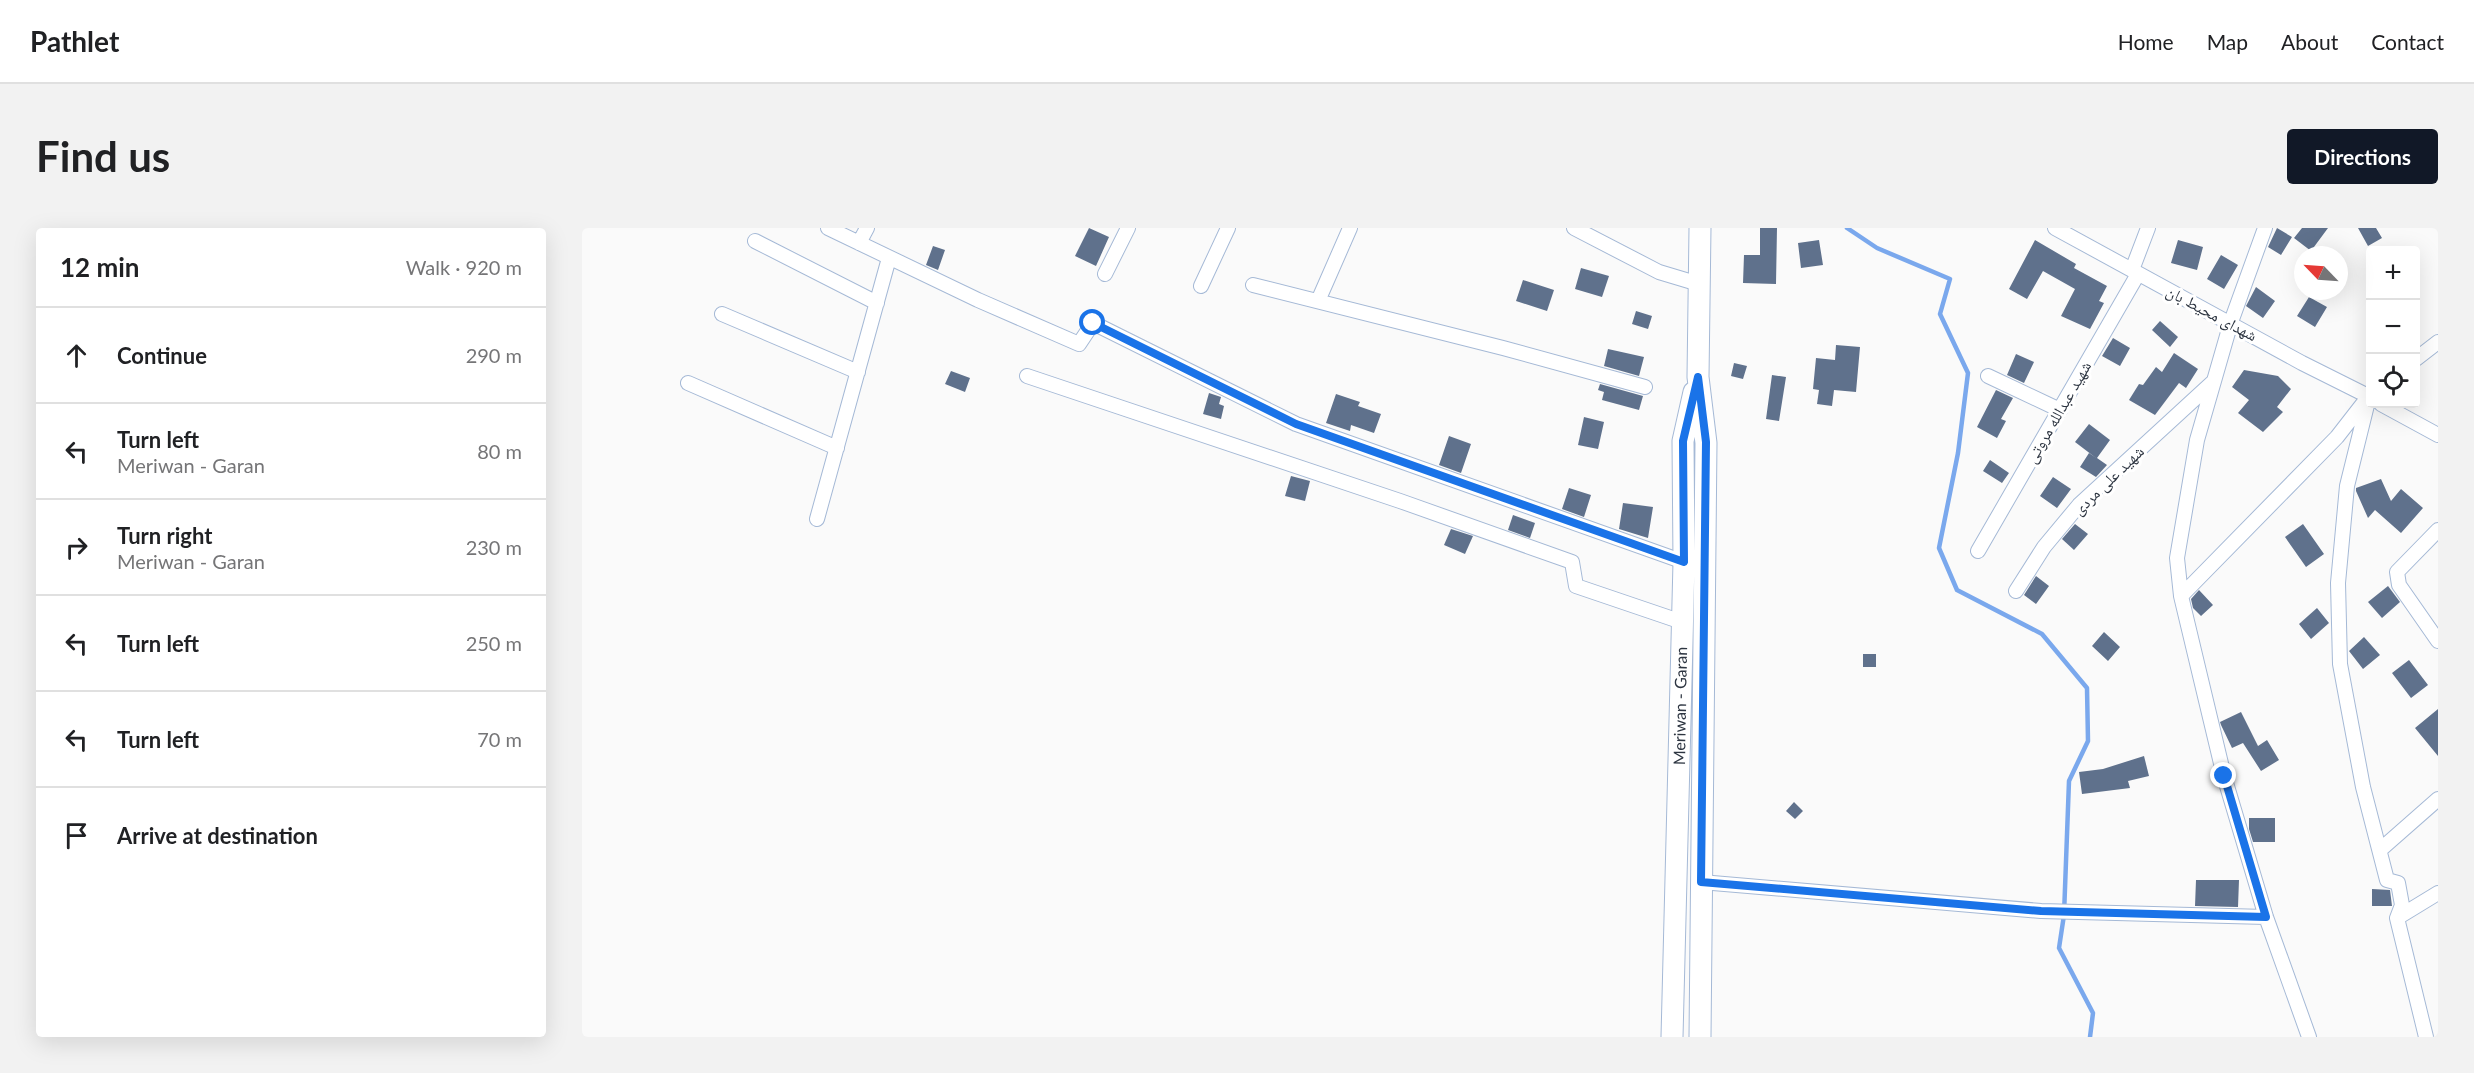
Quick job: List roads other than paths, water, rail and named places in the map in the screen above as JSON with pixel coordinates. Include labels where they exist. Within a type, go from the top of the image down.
[{"type":"main road","name":"Meriwan - Garan","points":[[1700,228],[1698,377],[1706,442],[1700,1037]]},
{"type":"main road","name":"Meriwan - Garan","points":[[1672,1037],[1684,562],[1683,441],[1698,377]]},
{"type":"street","points":[[828,228],[1079,344],[1093,323],[1296,424],[1684,562]]},
{"type":"street","points":[[859,243],[867,228]]},
{"type":"street","points":[[1105,274],[1128,228]]},
{"type":"street","points":[[1201,286],[1228,228]]},
{"type":"street","points":[[1317,301],[1350,228]]},
{"type":"street","points":[[1574,228],[1659,272],[1700,284]]},
{"type":"street","name":"شهدای محیط بان","points":[[2055,228],[2231,322],[2302,363],[2366,395]]},
{"type":"street","name":"شهید عبدالله مروتی","points":[[1978,551],[2060,410],[2135,272],[2148,228]]},
{"type":"street","points":[[2265,228],[2231,322],[2197,440],[2177,558],[2181,596],[2224,776],[2266,917],[2309,1037]]},
{"type":"street","points":[[755,241],[877,303]]},
{"type":"street","points":[[818,519],[889,258]]},
{"type":"street","points":[[1253,285],[1503,348],[1645,387]]},
{"type":"street","points":[[722,314],[858,372]]},
{"type":"street","points":[[2420,355],[2438,342]]},
{"type":"street","points":[[1027,376],[1366,489],[1572,562],[1576,586],[1682,621]]},
{"type":"street","points":[[1989,376],[2060,410]]},
{"type":"street","name":"شهید علی مردی","points":[[2016,591],[2044,547],[2079,505],[2214,382]]},
{"type":"street","points":[[688,383],[837,448]]},
{"type":"street","points":[[2181,596],[2366,406]]},
{"type":"street","points":[[2370,408],[2347,486],[2338,583],[2340,664],[2363,787],[2387,880],[2398,883],[2402,905],[2397,918],[2426,1037]]},
{"type":"street","name":"شهدای محیط بان","points":[[2391,408],[2438,435]]},
{"type":"street","points":[[2438,530],[2397,572],[2399,585],[2438,641]]},
{"type":"street","points":[[2380,850],[2438,799]]},
{"type":"street","points":[[1701,882],[2077,914],[2266,917]]},
{"type":"street","points":[[2397,918],[2438,893]]},
{"type":"waterway","points":[[1847,228],[1877,248],[1950,279],[1940,314],[1968,373],[1958,453],[1939,548],[1957,590],[2042,634],[2087,688],[2088,741],[2069,781],[2064,915],[2059,948],[2093,1013],[2090,1037]]}]
